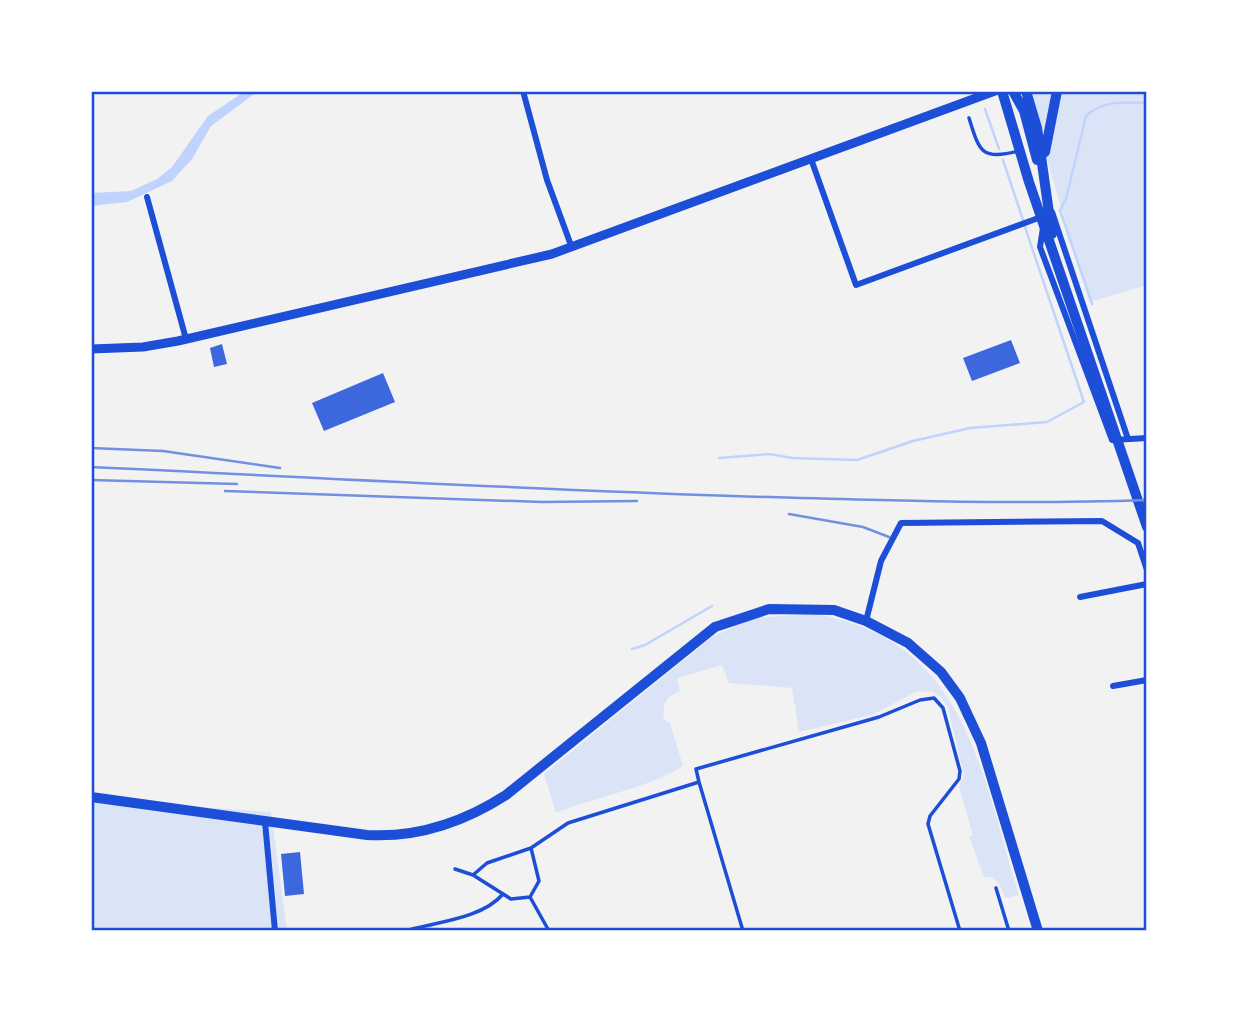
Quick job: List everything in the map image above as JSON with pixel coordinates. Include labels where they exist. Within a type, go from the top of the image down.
[{"type":"main road","points":[[91,349],[142,347],[186,339],[572,248],[995,91]]},
{"type":"main road","points":[[1002,91],[1043,221],[1147,527]]},
{"type":"main road","points":[[1011,120],[1012,91]]},
{"type":"main road","points":[[1012,91],[1024,111],[1045,191]]},
{"type":"main road","points":[[1027,91],[1043,160],[1055,255]]},
{"type":"main road","points":[[1043,160],[1057,91]]},
{"type":"main road","points":[[91,797],[376,835],[420,831],[456,821],[506,795],[715,626],[753,612],[779,607],[821,608],[866,621],[919,651],[946,678],[969,713],[981,743],[1038,931]]},
{"type":"street","points":[[523,91],[547,180],[572,248]]},
{"type":"street","points":[[811,159],[856,285],[1043,221],[1040,247],[1112,440],[1147,438]]},
{"type":"street","points":[[1045,191],[1128,439]]},
{"type":"street","points":[[147,197],[186,339]]},
{"type":"street","points":[[866,621],[883,556],[897,527],[905,522],[1102,521],[1138,543],[1147,543]]},
{"type":"street","points":[[1138,543],[1147,570]]},
{"type":"street","points":[[1080,597],[1147,584]]},
{"type":"street","points":[[1113,686],[1147,680]]},
{"type":"street","points":[[265,822],[275,931]]},
{"type":"lane","points":[[969,118],[978,147],[985,153],[993,157],[1020,150]]},
{"type":"lane","points":[[743,931],[696,769],[879,718],[920,700],[934,698],[943,708],[960,771],[959,779],[930,816],[928,824],[960,931]]},
{"type":"lane","points":[[473,874],[487,863],[531,848],[568,823],[699,782]]},
{"type":"lane","points":[[455,869],[473,874],[517,900],[530,897],[540,881],[531,848]]},
{"type":"lane","points":[[996,888],[1009,931]]},
{"type":"lane","points":[[405,931],[479,911],[489,907],[503,894]]},
{"type":"lane","points":[[530,897],[549,931]]},
{"type":"shaded area","points":[[1026,91],[1147,91],[1147,285],[1090,302]]},
{"type":"shaded area","points":[[813,614],[864,628],[905,651],[936,681],[959,717],[977,758],[1019,895],[1005,898],[999,883],[991,877],[984,877],[969,836],[973,835],[959,786],[964,776],[948,708],[942,698],[931,691],[916,692],[872,715],[799,732],[792,688],[729,683],[722,665],[677,678],[680,691],[666,701],[664,719],[670,723],[683,766],[653,781],[556,813],[544,774],[712,637],[754,618]]},
{"type":"shaded area","points":[[91,799],[271,812],[287,931],[91,931]]},
{"type":"water","points":[[245,91],[258,91],[211,126],[192,159],[172,181],[127,202],[91,206],[91,193],[131,191],[157,179],[172,167],[208,116]]},
{"type":"building","points":[[1011,340],[1020,363],[972,381],[963,358]]},
{"type":"building","points":[[222,344],[227,364],[214,367],[210,348]]},
{"type":"building","points":[[383,373],[395,402],[324,431],[312,403]]},
{"type":"building","points":[[300,852],[304,894],[285,896],[281,854]]},
{"type":"waterway","points":[[1092,304],[1060,210],[1066,199],[1086,116],[1107,105],[1123,102],[1147,103]]},
{"type":"waterway","points":[[985,109],[999,149]]},
{"type":"waterway","points":[[1003,160],[1023,220]]},
{"type":"waterway","points":[[719,458],[769,454],[792,458],[857,460],[913,441],[970,428],[1047,422],[1084,402],[1025,227]]},
{"type":"waterway","points":[[632,649],[645,645],[712,606]]},
{"type":"railway","points":[[91,448],[163,451],[280,468]]},
{"type":"railway","points":[[91,467],[733,496],[992,502],[1147,500]]},
{"type":"railway","points":[[91,480],[237,484]]},
{"type":"railway","points":[[225,491],[542,502],[637,501]]},
{"type":"railway","points":[[789,514],[863,527],[889,537]]}]
